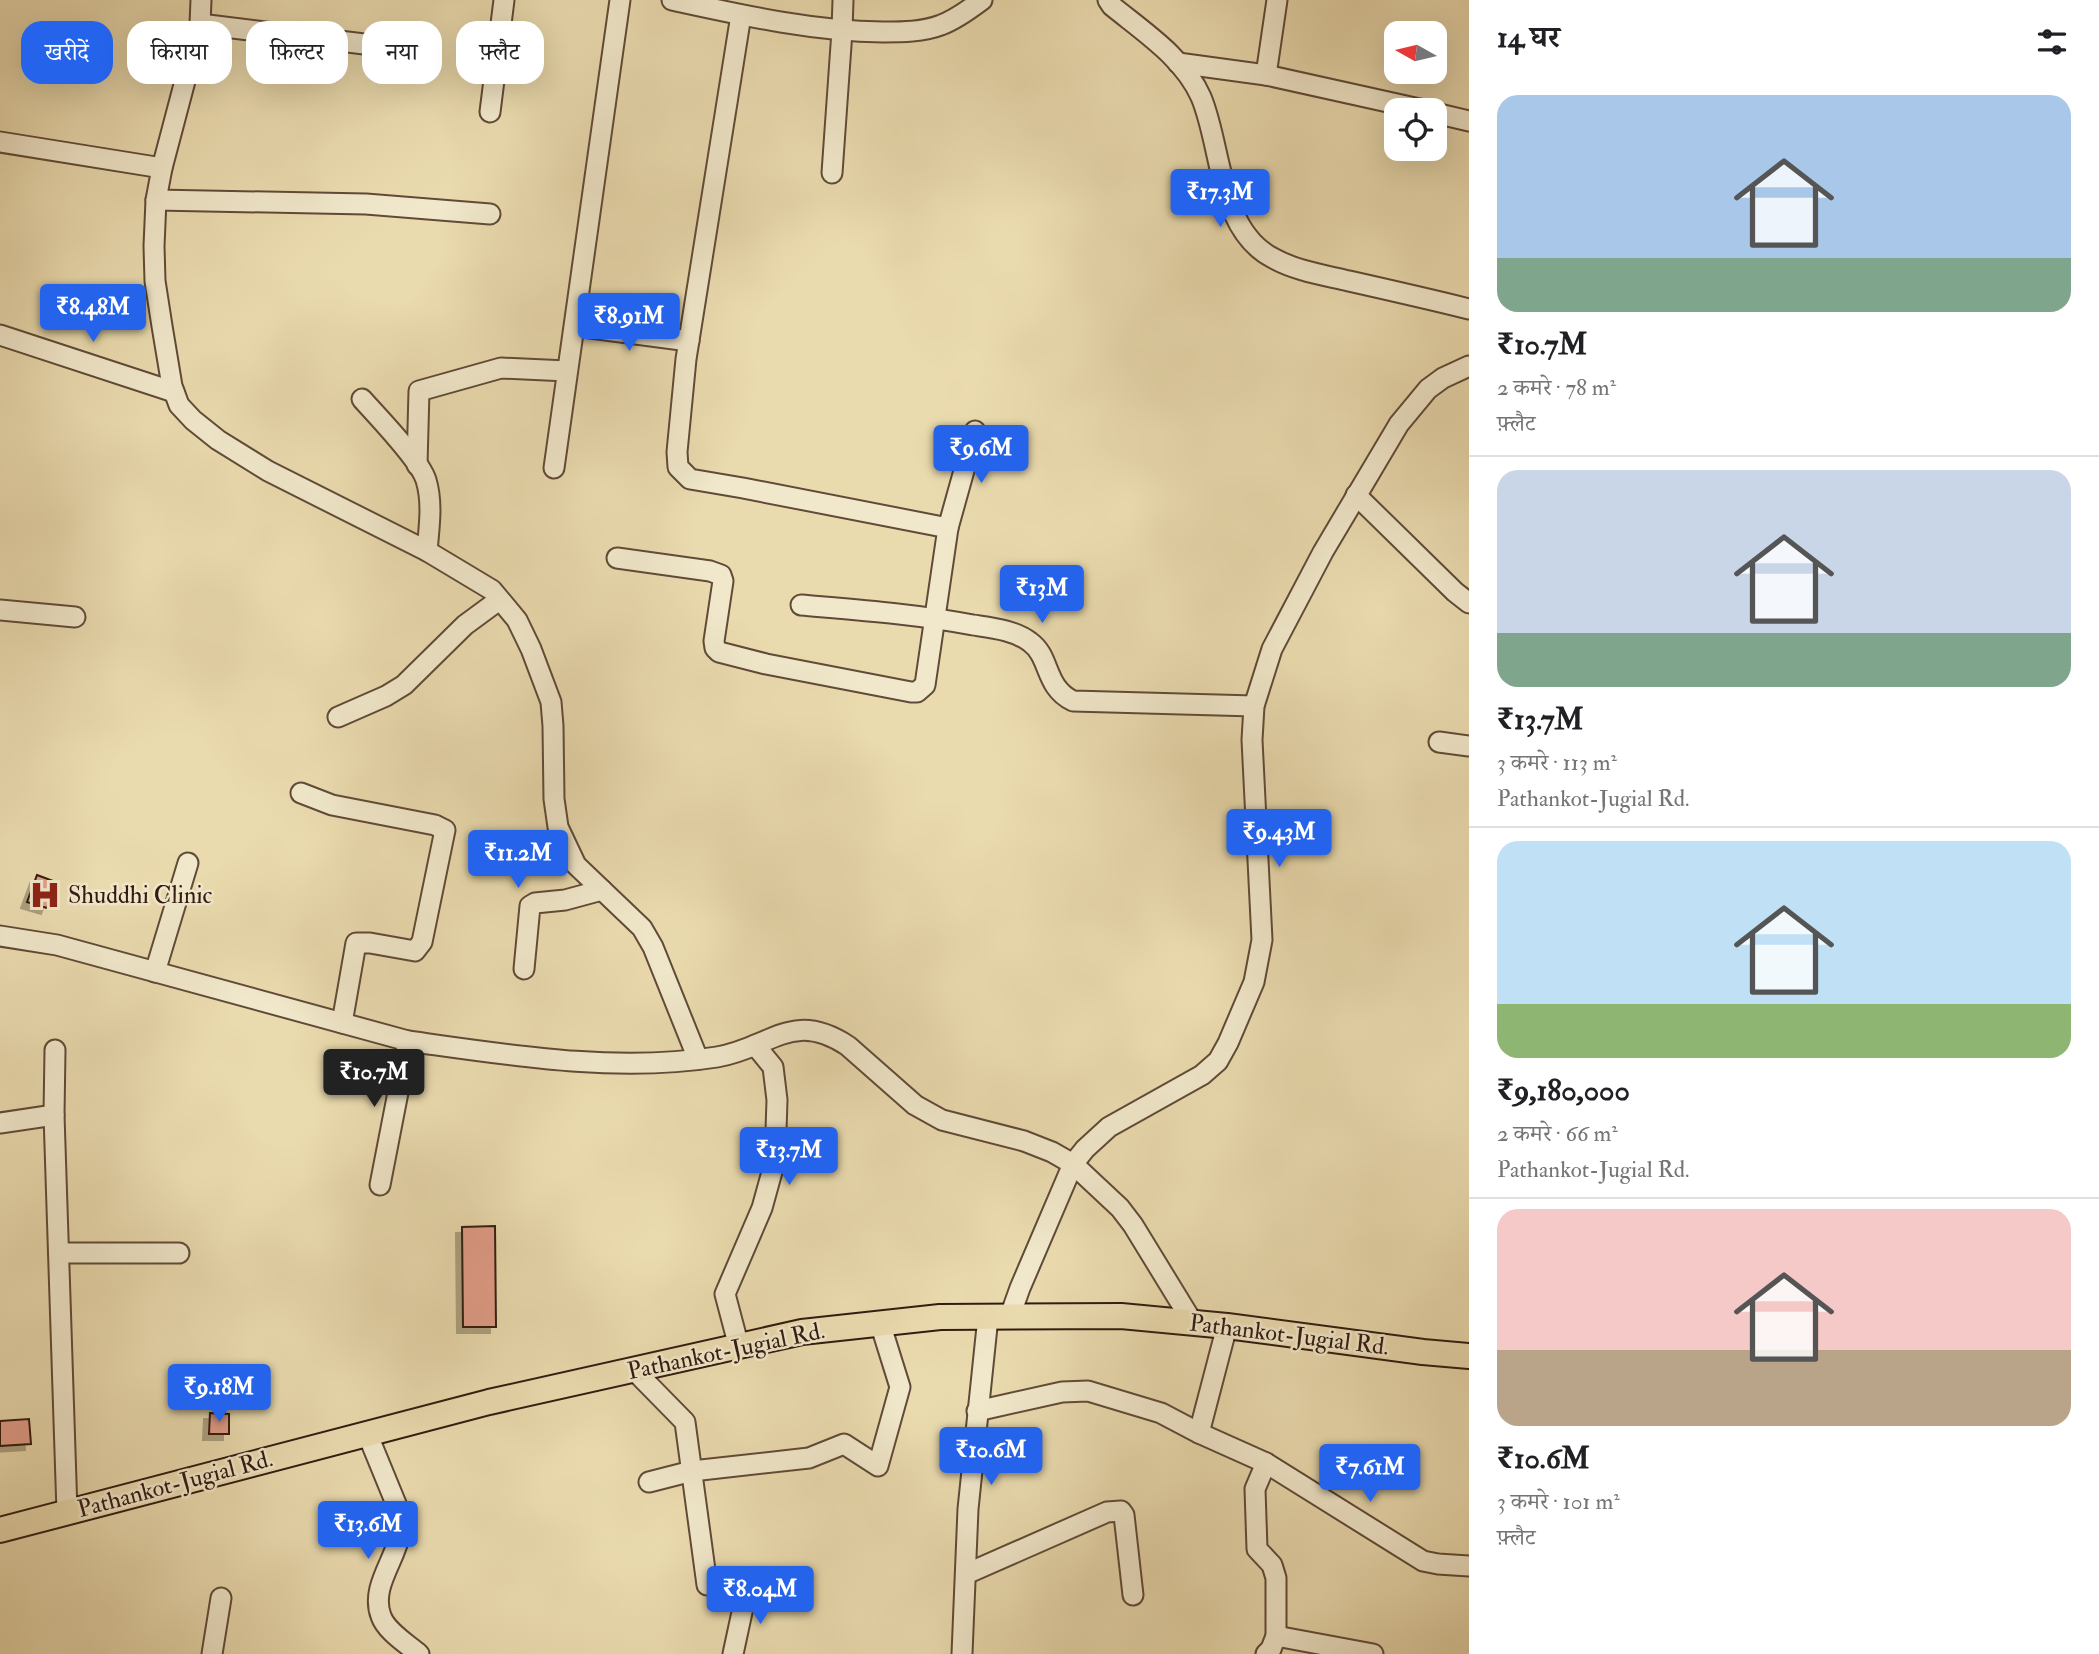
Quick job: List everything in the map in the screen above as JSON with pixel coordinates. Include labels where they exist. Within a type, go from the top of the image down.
[{"type":"main road","name":"Pathankot-Jugial Rd.","points":[[0,1530],[489,1402],[802,1332],[940,1317],[1121,1316],[1227,1326],[1469,1356]]},
{"type":"street","points":[[200,21],[201,0]]},
{"type":"street","points":[[491,113],[504,0]]},
{"type":"street","points":[[554,468],[620,0]]},
{"type":"street","points":[[672,0],[694,2],[741,15],[842,31],[901,32],[941,25],[982,0]]},
{"type":"street","points":[[832,173],[843,0]]},
{"type":"street","points":[[1108,0],[1172,55],[1200,95],[1228,197],[1242,228],[1256,247],[1272,258],[1304,270],[1469,309]]},
{"type":"street","points":[[1266,75],[1277,0]]},
{"type":"street","points":[[741,15],[689,341],[677,452],[678,467],[691,479],[948,528]]},
{"type":"street","points":[[232,27],[362,43]]},
{"type":"street","points":[[1178,63],[1266,75],[1384,101]]},
{"type":"street","points":[[184,84],[156,200],[154,246],[155,281],[174,392],[180,405],[193,421],[218,440],[268,471],[427,551],[492,590],[517,620],[551,702],[554,726],[554,799],[558,827],[576,865],[642,928],[653,947],[698,1059]]},
{"type":"street","points":[[1447,116],[1469,121]]},
{"type":"street","points":[[0,142],[162,168]]},
{"type":"street","points":[[156,200],[366,204],[490,214]]},
{"type":"street","points":[[575,326],[689,341]]},
{"type":"street","points":[[0,335],[174,392]]},
{"type":"street","points":[[962,1654],[968,1509],[977,1411],[999,1317],[1020,1288],[1073,1164],[1085,1149],[1109,1128],[1202,1075],[1218,1061],[1228,1043],[1250,992],[1262,940],[1252,740],[1254,706],[1272,649],[1298,597],[1399,424],[1428,388],[1469,366]]},
{"type":"street","points":[[418,465],[419,391],[501,368],[567,371]]},
{"type":"street","points":[[362,399],[418,465],[425,478],[430,515],[427,551]]},
{"type":"street","points":[[617,558],[710,571],[721,575],[723,581],[714,641],[719,652],[766,664],[917,692],[925,685],[948,528],[975,431]]},
{"type":"street","points":[[1356,495],[1469,603]]},
{"type":"street","points":[[338,717],[404,685],[465,625],[499,600]]},
{"type":"street","points":[[801,605],[935,618],[1012,632],[1031,642],[1038,650],[1058,692],[1073,701],[1254,706]]},
{"type":"street","points":[[0,610],[75,617]]},
{"type":"street","points":[[1439,742],[1469,746]]},
{"type":"street","points":[[301,793],[332,805],[435,825],[445,830],[422,942],[415,951],[356,943],[342,1023]]},
{"type":"street","points":[[155,972],[188,863]]},
{"type":"street","points":[[524,969],[530,906],[602,890]]},
{"type":"street","points":[[0,936],[57,945],[408,1041],[538,1057],[634,1064],[719,1057],[799,1029],[836,1038],[915,1105],[942,1120],[1024,1141],[1073,1164],[1120,1208],[1133,1225],[1193,1323]]},
{"type":"street","points":[[380,1185],[408,1041]]},
{"type":"street","points":[[739,1347],[725,1294],[762,1208],[775,1161],[777,1100],[773,1067],[755,1045]]},
{"type":"street","points":[[55,1050],[54,1115],[67,1512]]},
{"type":"street","points":[[0,1123],[54,1115]]},
{"type":"street","points":[[59,1253],[179,1253]]},
{"type":"street","points":[[649,1482],[692,1471],[810,1458],[844,1444],[878,1466],[900,1387],[880,1323]]},
{"type":"street","points":[[1199,1433],[1227,1326]]},
{"type":"street","points":[[634,1370],[685,1422],[707,1585]]},
{"type":"street","points":[[977,1411],[1076,1390],[1088,1391],[1161,1413],[1266,1463],[1423,1561],[1469,1566]]},
{"type":"street","points":[[367,1433],[399,1511],[400,1524],[397,1545],[383,1579],[380,1596],[381,1617],[388,1627],[419,1654]]},
{"type":"street","points":[[1266,1463],[1255,1489],[1257,1551],[1266,1556],[1276,1578],[1276,1636],[1266,1654]]},
{"type":"street","points":[[966,1574],[1116,1510],[1121,1511],[1124,1516],[1133,1595]]},
{"type":"street","points":[[733,1654],[747,1589]]},
{"type":"street","points":[[212,1654],[221,1598]]},
{"type":"street","points":[[1276,1636],[1373,1654]]},
{"type":"building","points":[[37,875],[56,882],[47,908],[27,902]]},
{"type":"building","points":[[495,1226],[496,1327],[463,1327],[462,1227]]},
{"type":"building","points":[[210,1413],[229,1414],[229,1434],[209,1434]]},
{"type":"building","points":[[29,1419],[31,1444],[0,1446],[0,1421]]},
{"type":"place","name":"Shuddhi Clinic","points":[[45,895]]}]
